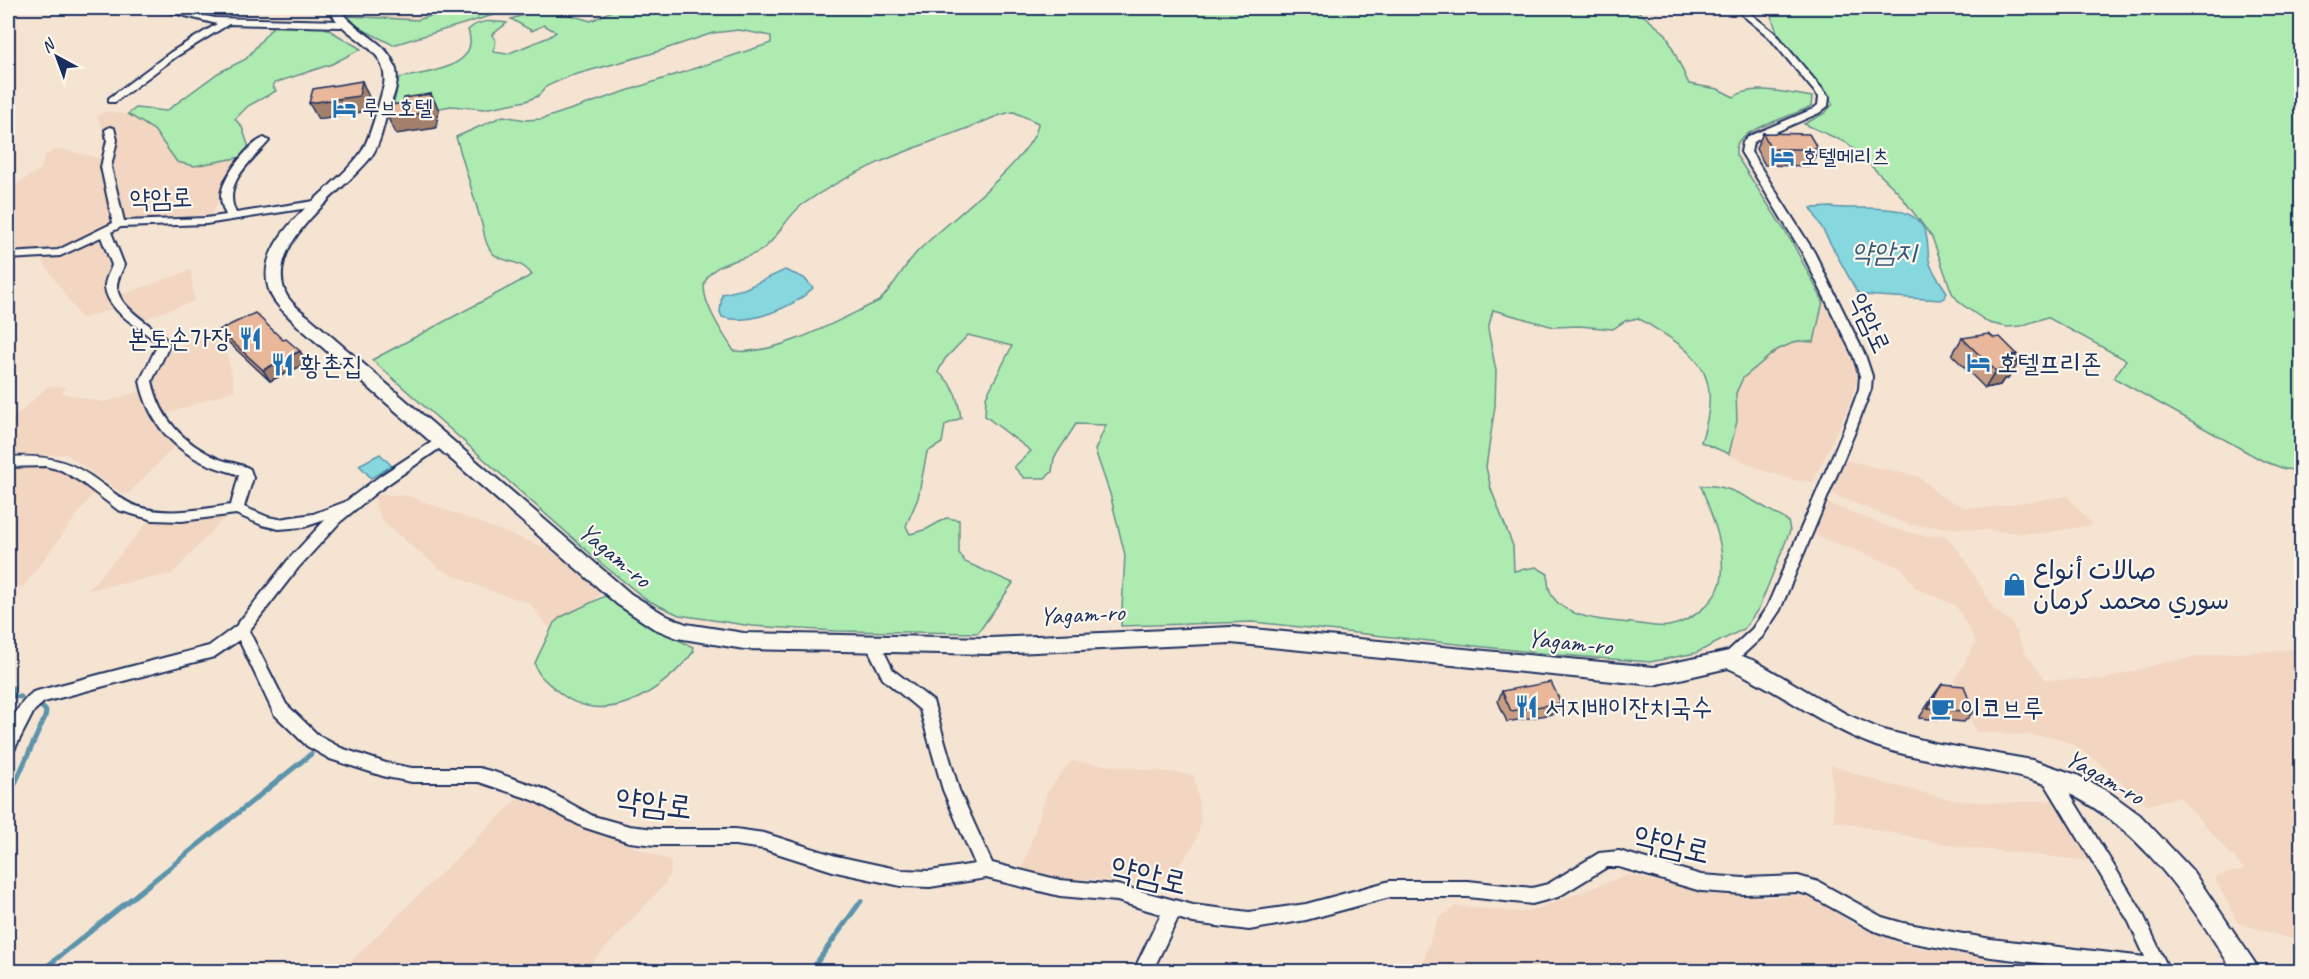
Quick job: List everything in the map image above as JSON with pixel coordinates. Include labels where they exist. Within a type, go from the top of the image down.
[{"type":"street","points":[[158,8],[226,22],[288,21],[338,16]]},
{"type":"street","name":"약암로","points":[[1729,658],[1757,633],[1773,610],[1848,434],[1865,389],[1866,376],[1859,355],[1808,252],[1746,153],[1748,142],[1753,138],[1816,111],[1825,102],[1824,97],[1772,35],[1738,8]]},
{"type":"street","name":"Yagam-ro","points":[[338,16],[381,53],[388,62],[390,78],[368,151],[293,230],[278,254],[274,267],[277,291],[304,322],[615,591],[660,622],[704,636],[744,641],[990,646],[1231,635],[1654,676],[1729,658],[1875,737],[1913,748],[2049,775],[2092,795],[2144,832],[2172,861],[2195,890],[2249,972]]},
{"type":"street","points":[[112,100],[174,54],[226,22]]},
{"type":"street","points":[[110,130],[113,139],[105,165],[117,201],[120,224]]},
{"type":"street","points":[[233,217],[227,208],[226,192],[239,170],[264,141]]},
{"type":"street","name":"약암로","points":[[8,256],[60,253],[120,224],[206,221],[321,203]]},
{"type":"street","points":[[105,232],[118,265],[111,286],[112,292],[132,317],[164,344],[146,381],[153,409],[168,432],[182,445],[212,462],[245,472],[246,478],[237,509]]},
{"type":"street","points":[[8,745],[28,706],[39,697],[214,651],[241,630],[286,571],[351,505],[443,441]]},
{"type":"street","points":[[8,462],[52,461],[66,465],[126,508],[141,513],[204,514],[237,509],[250,518],[288,525],[351,505]]},
{"type":"street","name":"약암로","points":[[241,630],[280,709],[313,741],[357,762],[412,775],[479,775],[494,779],[538,794],[589,822],[629,834],[655,837],[735,837],[765,840],[836,864],[901,878],[930,879],[986,870],[1060,888],[1117,893],[1219,919],[1249,921],[1306,912],[1389,889],[1468,889],[1532,896],[1552,891],[1605,859],[1619,859],[1701,883],[1744,886],[1798,884],[1813,888],[1878,924],[1903,932],[2097,966],[2159,968],[2135,916],[2049,775]]},
{"type":"street","points":[[873,643],[888,674],[927,706],[951,790],[986,870]]},
{"type":"street","points":[[1142,972],[1173,909]]},
{"type":"shaded area","points":[[344,8],[457,8],[413,20],[348,16]]},
{"type":"shaded area","points":[[106,111],[130,115],[150,127],[194,166],[236,159],[212,215],[125,220],[62,248],[8,252],[8,189],[41,169],[44,156],[54,150],[61,149],[99,158],[107,139],[97,116]]},
{"type":"shaded area","points":[[97,238],[113,262],[117,308],[84,318],[80,317],[40,258],[66,254]]},
{"type":"shaded area","points":[[191,270],[194,301],[141,320],[121,295]]},
{"type":"shaded area","points":[[1823,301],[1842,336],[1856,370],[1857,381],[1847,410],[1813,482],[1798,481],[1764,471],[1729,455],[1737,421],[1736,393],[1743,378],[1777,350],[1817,333]]},
{"type":"shaded area","points":[[214,331],[225,344],[235,390],[164,415],[157,401],[153,381],[156,369],[170,350]]},
{"type":"shaded area","points":[[48,386],[67,387],[62,393],[104,402],[141,391],[155,425],[174,447],[128,494],[124,495],[66,454],[8,457],[8,423]]},
{"type":"shaded area","points":[[1845,460],[1920,477],[1939,495],[1964,507],[1985,508],[2067,496],[2093,525],[2038,534],[1909,525],[1834,495],[1832,488]]},
{"type":"shaded area","points":[[43,466],[67,472],[94,493],[23,587],[8,585],[8,468]]},
{"type":"shaded area","points":[[374,494],[409,496],[560,553],[599,588],[601,593],[593,601],[561,617],[550,629],[529,603],[482,588],[440,569],[385,524],[376,509]]},
{"type":"shaded area","points":[[1827,503],[1898,530],[1926,536],[1945,535],[1965,559],[1995,611],[2011,621],[2026,654],[2046,680],[2105,679],[2161,663],[2215,654],[2301,649],[2301,942],[2238,923],[2214,877],[2244,869],[2179,797],[2148,805],[2094,759],[2073,745],[2054,737],[1976,732],[1954,681],[1976,642],[1956,606],[1915,588],[1902,568],[1814,535]]},
{"type":"shaded area","points":[[227,515],[172,574],[88,590],[149,521],[203,519]]},
{"type":"shaded area","points":[[1072,761],[1194,775],[1201,817],[1199,831],[1194,845],[1176,870],[1155,884],[1144,886],[1096,879],[1057,879],[1022,869],[1047,793]]},
{"type":"shaded area","points":[[1831,765],[1887,784],[1954,800],[1999,803],[2055,800],[2090,861],[1959,847],[1834,821]]},
{"type":"shaded area","points":[[521,795],[588,830],[671,861],[671,872],[664,885],[584,971],[340,972]]},
{"type":"shaded area","points":[[1627,875],[1709,893],[1766,897],[1801,896],[1815,900],[1856,925],[1903,945],[2067,971],[1420,971],[1437,920],[1455,906],[1521,912],[1536,909]]},
{"type":"green space","points":[[457,8],[517,8],[393,45],[358,27],[348,16],[417,20]]},
{"type":"green space","points":[[545,8],[591,21],[618,8],[1634,8],[1666,34],[1689,84],[1718,89],[1734,97],[1742,93],[1761,90],[1812,97],[1811,106],[1744,136],[1736,146],[1736,155],[1792,242],[1823,301],[1814,342],[1797,341],[1777,350],[1743,378],[1736,393],[1737,421],[1729,454],[1701,442],[1708,417],[1709,397],[1707,380],[1700,365],[1675,341],[1658,330],[1638,318],[1625,321],[1613,329],[1579,326],[1554,327],[1493,310],[1488,329],[1496,371],[1495,406],[1486,467],[1491,489],[1513,546],[1514,571],[1536,567],[1548,574],[1549,589],[1555,600],[1576,614],[1590,618],[1655,626],[1678,624],[1695,615],[1710,601],[1720,584],[1722,564],[1719,541],[1701,486],[1723,488],[1746,497],[1788,521],[1790,531],[1759,608],[1744,629],[1696,653],[1650,662],[1559,655],[1253,622],[1121,626],[1125,555],[1110,494],[1095,450],[1106,425],[1076,424],[1054,458],[1052,472],[1045,478],[1024,478],[1014,467],[1031,451],[985,416],[986,397],[1012,346],[968,335],[945,359],[938,372],[948,381],[954,392],[961,418],[945,425],[942,443],[927,452],[918,498],[906,526],[910,534],[927,529],[946,518],[959,520],[959,553],[965,562],[1013,583],[978,633],[836,631],[752,626],[679,615],[647,600],[602,564],[372,360],[532,275],[518,264],[497,256],[486,242],[456,137],[503,116],[526,120],[542,119],[771,43],[771,36],[739,30],[713,33],[650,54],[570,76],[547,86],[538,96],[526,101],[484,109],[451,106],[391,117],[399,78],[435,71],[459,61],[466,53],[470,43],[468,30],[472,26],[491,21],[507,23],[492,35],[496,41],[493,52],[507,54],[556,32],[544,25],[532,31],[511,19]],"holes":[[[1014,112],[1038,123],[1034,137],[1006,171],[919,250],[879,301],[808,335],[788,342],[769,348],[734,351],[714,318],[706,298],[705,282],[715,269],[763,249],[802,205],[862,170],[1003,114]]]},
{"type":"green space","points":[[1768,8],[2301,8],[2301,471],[2285,469],[2263,461],[2114,378],[2126,360],[2047,317],[2021,326],[2007,327],[1989,323],[1960,303],[1952,293],[1932,237],[1898,192],[1847,143],[1804,124],[1825,113],[1833,104],[1777,32]]},
{"type":"green space","points":[[274,25],[324,27],[361,49],[332,64],[274,83],[276,91],[248,106],[235,119],[242,127],[249,148],[242,157],[194,166],[177,162],[154,130],[128,114],[136,108],[166,111],[218,73],[246,59]]},
{"type":"green space","points":[[605,596],[646,624],[693,647],[694,651],[665,681],[648,693],[630,702],[611,707],[591,707],[572,701],[554,688],[539,674],[535,663],[554,623],[561,617]]},
{"type":"water","name":"약암지","points":[[1811,208],[1897,210],[1909,214],[1918,221],[1925,231],[1930,264],[1947,292],[1945,298],[1941,300],[1863,295],[1857,292]]},
{"type":"water","points":[[785,270],[804,278],[813,288],[795,302],[758,317],[733,319],[722,317],[720,312],[722,294],[744,289]]},
{"type":"water","points":[[380,454],[392,466],[371,478],[359,465]]},
{"type":"building","points":[[362,81],[359,96],[309,103],[313,89]]},
{"type":"building","points":[[431,94],[428,112],[388,118],[391,105],[403,103],[404,98]]},
{"type":"building","points":[[1763,133],[1809,134],[1818,149],[1771,149]]},
{"type":"building","points":[[255,313],[283,340],[286,339],[300,351],[263,370],[219,330]]},
{"type":"building","points":[[1989,334],[1994,338],[2000,337],[2017,354],[2011,355],[2019,362],[2006,364],[2011,369],[1996,371],[1962,338]]},
{"type":"building","points":[[1551,682],[1561,703],[1511,711],[1502,691]]},
{"type":"building","points":[[1942,684],[1964,686],[1973,712],[1928,708]]},
{"type":"waterway","points":[[8,705],[13,688]]},
{"type":"waterway","points":[[12,696],[21,697]]},
{"type":"waterway","points":[[8,799],[45,717],[46,711],[40,705]]},
{"type":"waterway","points":[[40,972],[311,754]]},
{"type":"waterway","points":[[810,972],[861,901]]},
{"type":"waterway","points":[[8,962],[16,972]]},
{"type":"place","name":"루브호텔","points":[[344,108]]},
{"type":"place","name":"호텔메리츠","points":[[1783,157]]},
{"type":"place","name":"본토손가장","points":[[250,338]]},
{"type":"place","name":"호텔프리존","points":[[1979,363]]},
{"type":"place","name":"황촌집","points":[[282,365]]},
{"type":"place","name":"صالات أنواع سوري محمد كرمان","points":[[2015,585]]},
{"type":"place","name":"서지배이잔치국수","points":[[1527,707]]},
{"type":"place","name":"이코브루","points":[[1942,708]]}]
